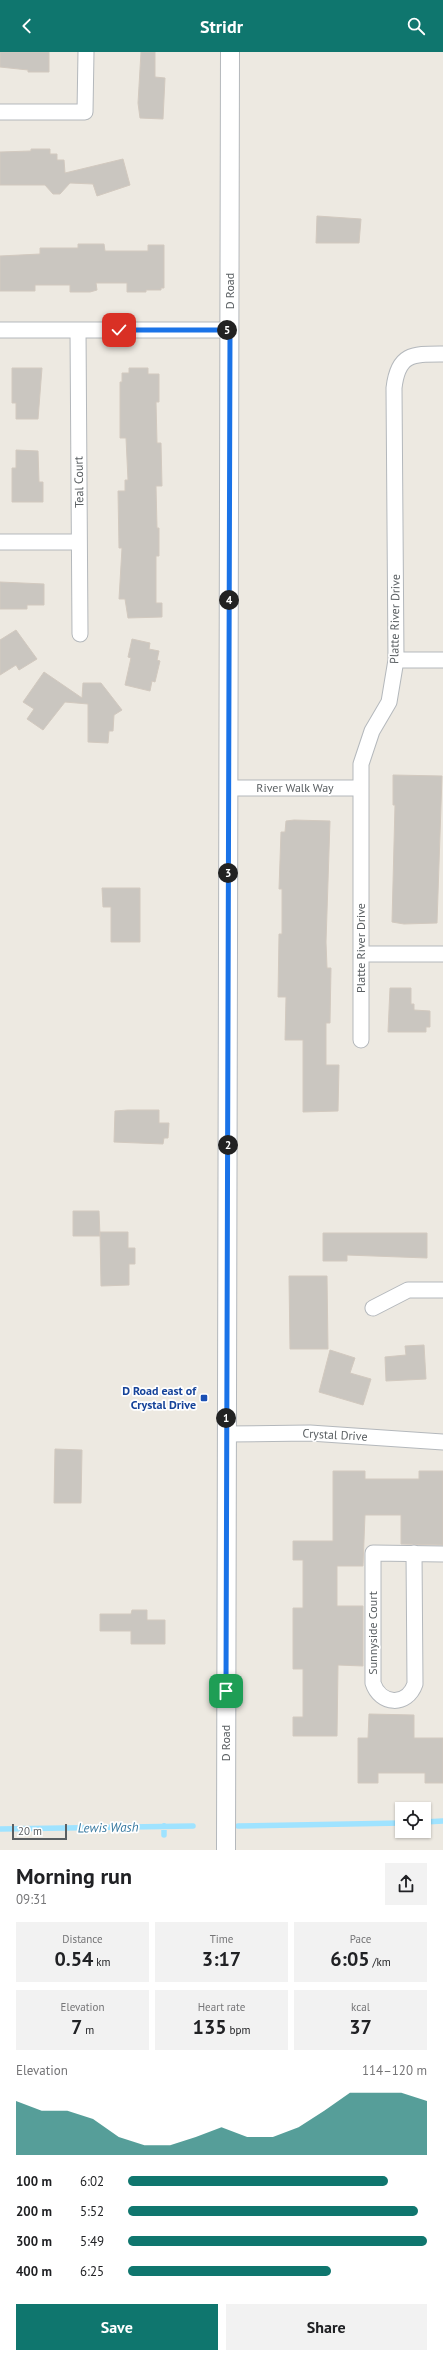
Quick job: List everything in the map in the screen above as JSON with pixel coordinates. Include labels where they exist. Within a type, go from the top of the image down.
[{"type":"street","points":[[0,112],[85,112],[86,52]]},
{"type":"street","name":"D Road","points":[[226,1850],[230,52]]},
{"type":"street","points":[[0,330],[230,330]]},
{"type":"street","name":"Teal Court","points":[[78,330],[80,634]]},
{"type":"street","name":"Platte River Drive","points":[[361,1040],[361,764],[372,731],[389,702],[396,660],[394,388],[396,372],[404,361],[418,354],[443,354]]},
{"type":"street","points":[[0,542],[79,542]]},
{"type":"street","points":[[396,660],[443,660]]},
{"type":"street","name":"River Walk Way","points":[[229,788],[361,788]]},
{"type":"street","points":[[361,954],[443,954]]},
{"type":"street","points":[[373,1308],[408,1290],[443,1290]]},
{"type":"street","name":"Crystal Drive","points":[[226,1434],[310,1433],[443,1442]]},
{"type":"street","name":"Sunnyside Court","points":[[414,1553],[415,1684],[409,1694],[399,1701],[393,1701],[380,1696],[372,1683],[373,1553],[414,1553],[443,1554]]},
{"type":"building","points":[[0,52],[49,52],[49,72],[28,72],[28,70],[0,67]]},
{"type":"building","points":[[141,52],[155,52],[155,77],[165,78],[163,119],[140,118],[138,103]]},
{"type":"building","points":[[31,149],[50,149],[50,154],[57,154],[57,160],[64,160],[65,173],[123,159],[130,185],[97,196],[93,184],[70,183],[60,194],[53,194],[45,185],[0,185],[0,152],[31,151]]},
{"type":"building","points":[[317,216],[361,219],[359,243],[316,243]]},
{"type":"building","points":[[78,244],[104,244],[105,251],[148,251],[148,245],[164,245],[164,288],[161,288],[161,290],[146,290],[146,292],[127,292],[127,283],[96,283],[97,290],[90,292],[70,292],[70,285],[35,285],[35,291],[0,291],[0,256],[40,254],[40,248],[78,248]]},
{"type":"building","points":[[12,368],[42,368],[38,419],[16,419],[16,403],[12,403]]},
{"type":"building","points":[[129,368],[148,368],[148,374],[159,374],[159,402],[156,402],[157,443],[161,443],[162,486],[156,486],[159,556],[156,556],[156,603],[162,603],[162,617],[128,618],[125,599],[119,599],[122,548],[119,548],[118,491],[125,491],[125,480],[128,480],[126,438],[120,438],[120,382],[122,382],[122,373],[129,373]]},
{"type":"building","points":[[16,450],[38,451],[39,482],[43,482],[43,502],[12,502],[12,468],[16,468]]},
{"type":"building","points":[[0,582],[44,584],[44,605],[27,605],[27,609],[0,609]]},
{"type":"building","points":[[16,630],[37,659],[19,670],[16,665],[0,675],[0,640]]},
{"type":"building","points":[[132,639],[150,643],[149,649],[159,651],[157,660],[160,661],[155,682],[152,681],[150,691],[125,685],[131,658],[128,657]]},
{"type":"building","points":[[44,672],[82,698],[83,683],[101,683],[122,710],[114,715],[113,731],[109,731],[108,743],[88,742],[88,704],[65,702],[43,730],[27,719],[34,709],[23,702]]},
{"type":"building","points":[[393,775],[442,776],[437,923],[404,924],[392,922],[395,805],[393,805]]},
{"type":"building","points":[[286,821],[330,821],[326,942],[327,968],[331,968],[330,1023],[326,1023],[326,1065],[339,1065],[338,1111],[303,1112],[303,1040],[285,1040],[286,997],[278,997],[279,934],[282,934],[282,889],[279,889],[281,832],[285,832]]},
{"type":"building","points":[[102,888],[140,888],[140,942],[111,942],[111,907],[103,907]]},
{"type":"building","points":[[390,988],[411,988],[411,1004],[414,1004],[414,1010],[430,1011],[430,1027],[426,1027],[426,1032],[388,1032]]},
{"type":"building","points":[[159,1110],[159,1123],[169,1123],[168,1138],[164,1138],[163,1144],[114,1142],[115,1111]]},
{"type":"building","points":[[73,1211],[99,1211],[100,1236],[73,1236]]},
{"type":"building","points":[[100,1232],[128,1232],[128,1248],[135,1248],[135,1264],[129,1264],[129,1285],[101,1286]]},
{"type":"building","points":[[323,1233],[427,1233],[427,1258],[347,1255],[347,1261],[323,1261]]},
{"type":"building","points":[[289,1276],[327,1276],[328,1349],[290,1349]]},
{"type":"building","points":[[424,1345],[426,1379],[386,1381],[385,1357],[406,1355],[405,1346]]},
{"type":"building","points":[[330,1350],[355,1358],[350,1373],[371,1379],[363,1405],[319,1392]]},
{"type":"building","points":[[55,1449],[82,1450],[81,1503],[54,1503]]},
{"type":"building","points":[[333,1471],[365,1471],[365,1479],[419,1479],[419,1471],[443,1471],[443,1545],[401,1544],[401,1515],[365,1515],[363,1566],[337,1566],[337,1606],[363,1606],[363,1666],[338,1665],[337,1736],[293,1736],[293,1717],[303,1717],[303,1669],[293,1669],[293,1608],[303,1608],[303,1560],[293,1560],[293,1541],[333,1541]]},
{"type":"building","points":[[132,1610],[147,1610],[147,1620],[165,1620],[165,1644],[131,1644],[131,1631],[100,1631],[100,1614],[131,1614]]},
{"type":"building","points":[[369,1714],[414,1715],[414,1738],[443,1738],[443,1783],[425,1783],[425,1773],[378,1773],[378,1783],[358,1783],[358,1738],[368,1738]]},
{"type":"waterway","name":"Lewis Wash","points":[[431,1822],[443,1821]]},
{"type":"waterway","name":"Lewis Wash","points":[[238,1826],[395,1823]]},
{"type":"waterway","points":[[164,1826],[164,1835]]},
{"type":"waterway","name":"Lewis Wash","points":[[0,1829],[193,1826]]},
{"type":"place","name":"D Road east of Crystal Drive","points":[[204,1398]]},
{"type":"route","points":[[119,330],[230,330],[226,1691]]}]
